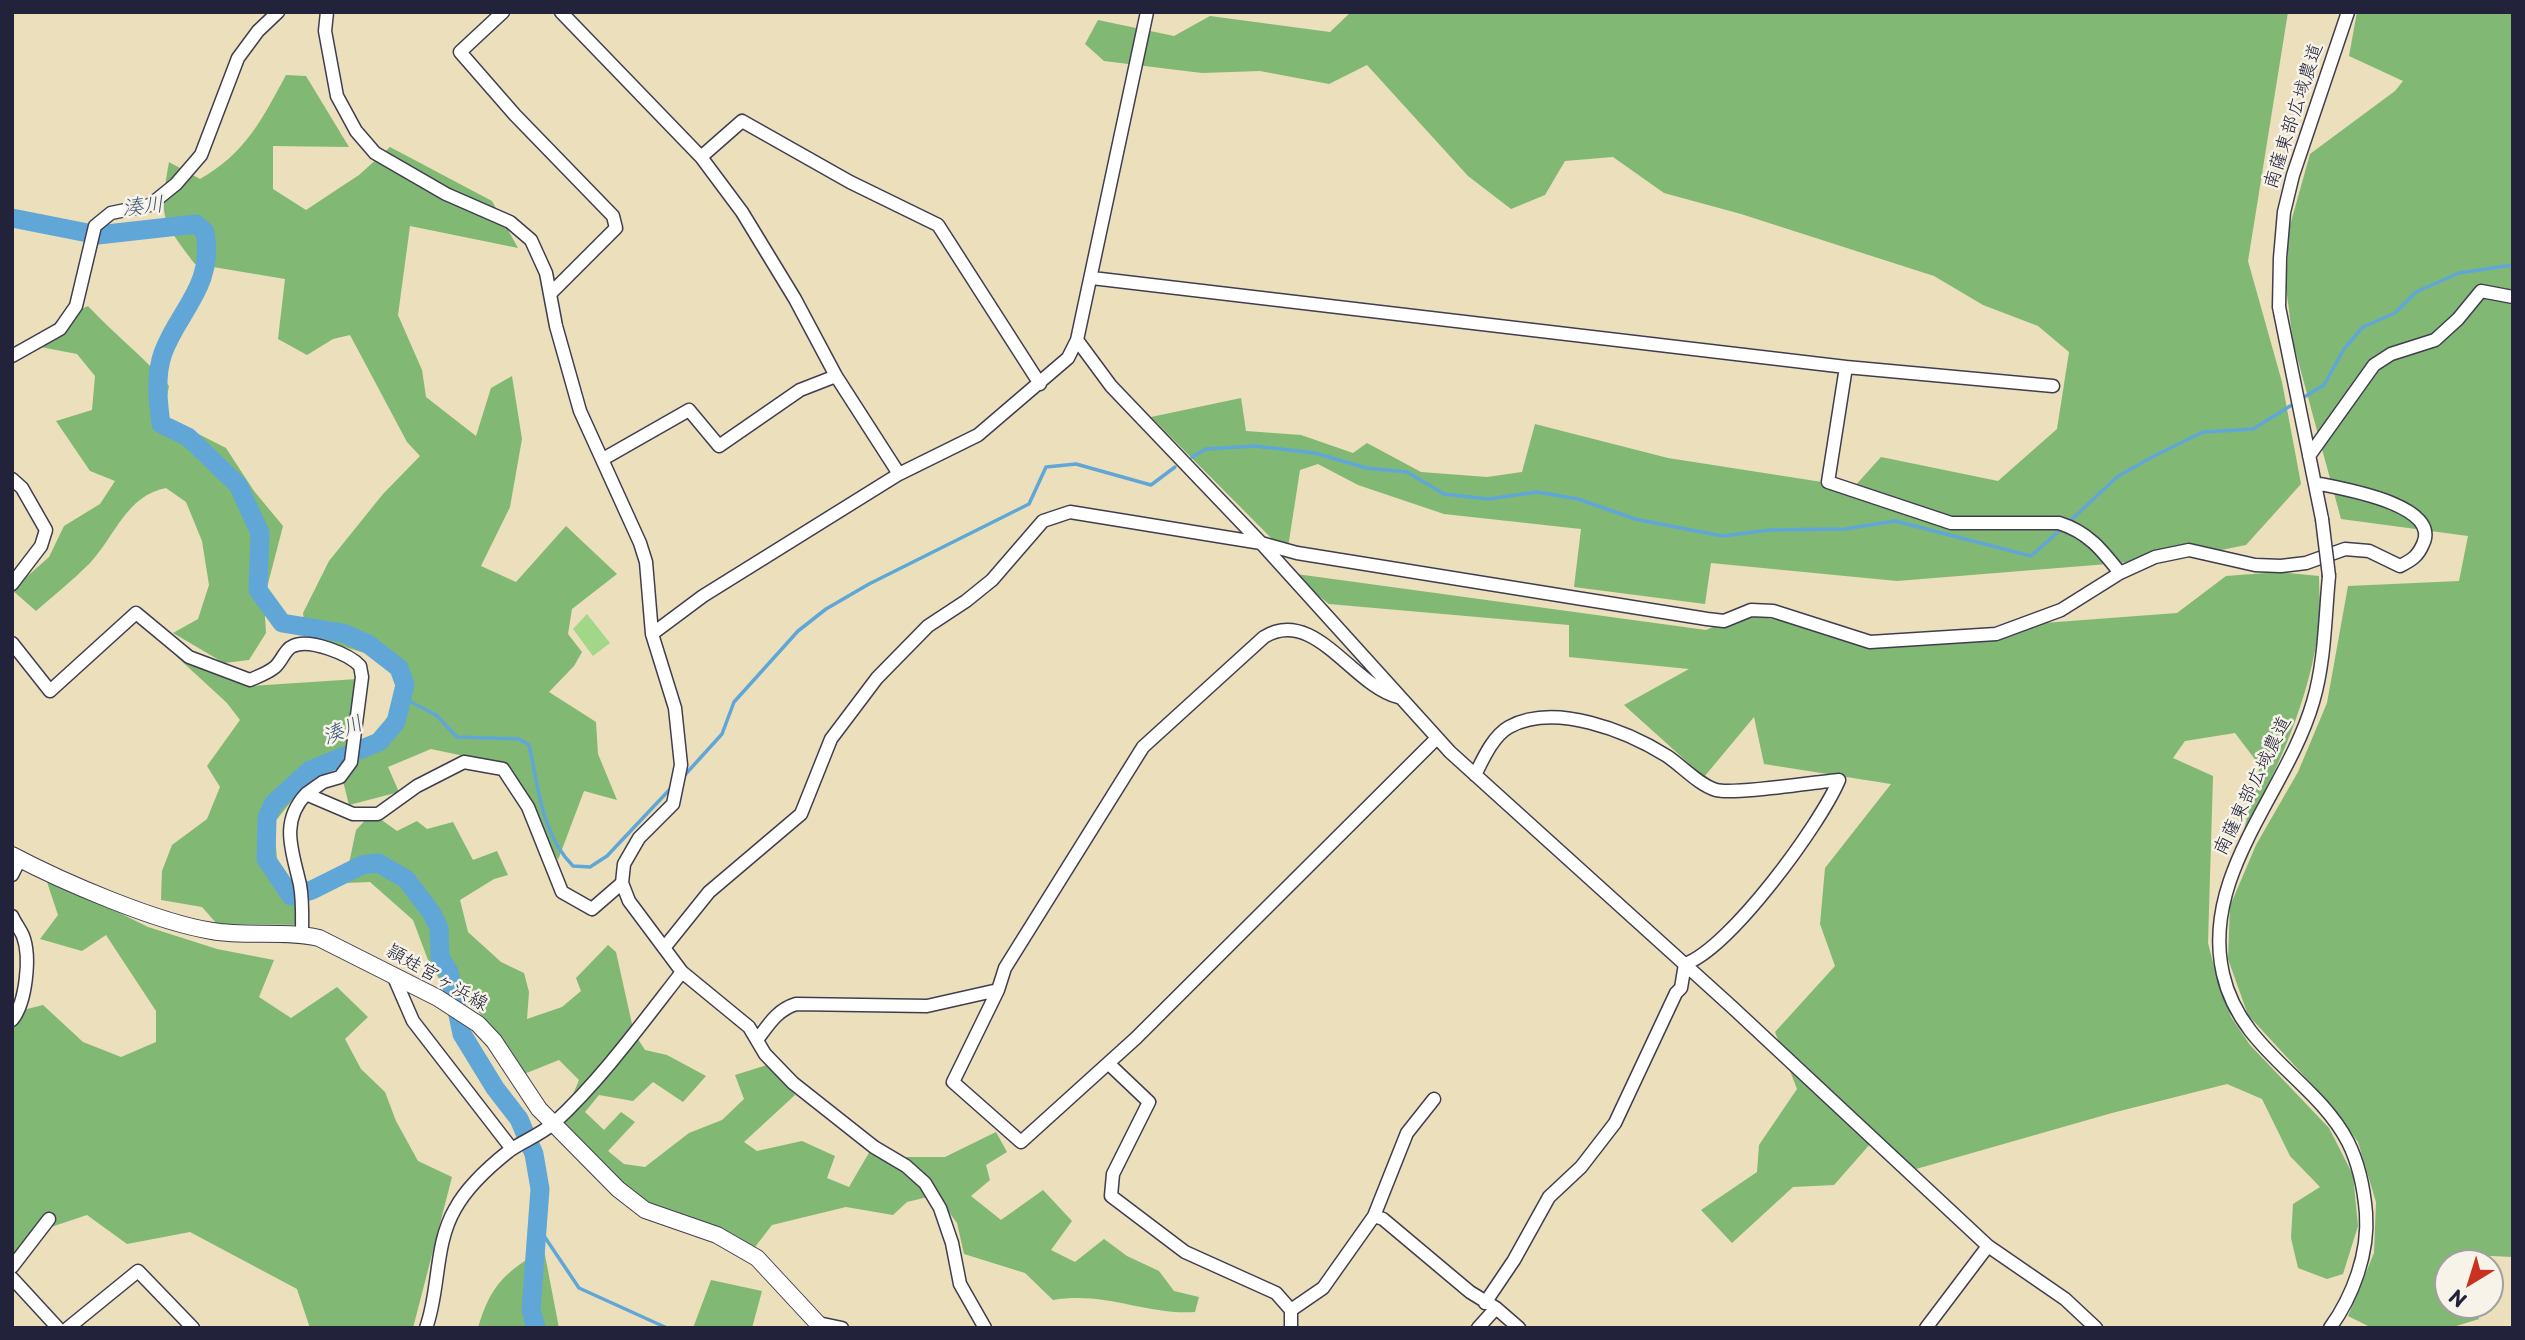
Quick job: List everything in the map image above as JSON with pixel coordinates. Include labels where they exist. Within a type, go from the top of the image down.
[{"type":"main road","name":"頴娃宮ヶ浜線","points":[[16,857],[160,917],[212,932],[302,934],[348,951],[438,998],[478,1024],[494,1041],[539,1109],[618,1189],[645,1210],[717,1235],[757,1258],[820,1325]]},
{"type":"street","points":[[12,356],[60,329],[76,306],[95,226],[111,213],[150,205],[176,184],[201,155],[238,58],[278,12]]},
{"type":"street","points":[[327,12],[325,31],[337,96],[356,131],[375,153],[446,194],[510,222],[531,240],[546,273],[580,411],[646,562],[652,634],[675,708],[680,772],[673,804],[631,851],[624,864],[622,883],[629,901],[682,972],[741,1020],[765,1054],[793,1083],[874,1147],[906,1166],[925,1183],[940,1208],[952,1243],[960,1284],[985,1328]]},
{"type":"street","points":[[503,12],[460,52],[515,115],[613,216],[617,228],[550,295]]},
{"type":"street","points":[[561,12],[701,157],[742,212],[795,299],[836,376],[899,474]]},
{"type":"street","points":[[652,634],[703,596],[899,474],[978,435],[1068,358],[1077,340],[1092,278],[1147,12]]},
{"type":"street","name":"南薩東部広域農道","points":[[2330,1328],[2353,1284],[2362,1256],[2367,1226],[2364,1189],[2347,1140],[2323,1109],[2255,1038],[2243,1020],[2223,974],[2218,942],[2222,906],[2235,867],[2288,765],[2313,703],[2320,675],[2329,576],[2322,519],[2279,307],[2284,212],[2305,139],[2348,12]]},
{"type":"street","points":[[701,157],[742,121],[850,182],[938,225],[1040,384]]},
{"type":"street","points":[[1092,278],[1846,367],[2053,386]]},
{"type":"street","points":[[2309,456],[2374,365],[2390,354],[2435,340],[2482,291],[2513,297]]},
{"type":"street","points":[[1077,340],[1111,386],[1261,543],[1437,738],[1475,775],[1685,964],[1988,1246],[2065,1299],[2096,1328]]},
{"type":"street","points":[[1846,367],[1828,482],[1951,523],[2059,523],[2074,528],[2094,541],[2120,573]]},
{"type":"street","points":[[603,459],[689,411],[719,446],[800,390],[836,376]]},
{"type":"street","points":[[12,479],[22,488],[46,530],[41,546],[12,584]]},
{"type":"street","points":[[664,948],[709,892],[800,814],[831,739],[877,678],[928,626],[992,580],[1043,521],[1054,515],[1070,512],[1261,543],[1297,553],[1707,620],[1729,620],[1751,610],[1773,611],[1870,642],[1996,634],[2061,610],[2120,573],[2155,557],[2189,550],[2255,565],[2281,566],[2306,563],[2345,549],[2369,551],[2400,566],[2418,554],[2426,540],[2424,529],[2405,508],[2359,492],[2315,483]]},
{"type":"street","points":[[12,643],[50,691],[136,613],[190,657],[250,680],[276,666],[290,647],[298,644],[345,654],[360,666],[362,677],[351,762],[340,777],[323,782],[306,793],[297,804],[291,819],[292,862],[300,884],[302,900],[302,934]]},
{"type":"street","points":[[1401,698],[1390,695],[1351,669],[1327,645],[1294,630],[1277,629],[1264,637],[1143,747],[1005,968],[998,990],[953,1082],[1021,1142],[1109,1064],[1437,738]]},
{"type":"street","points":[[1475,775],[1486,754],[1508,727],[1530,721],[1559,719],[1600,724],[1627,736],[1665,755],[1714,789],[1839,779],[1818,819],[1753,908],[1699,960],[1685,964]]},
{"type":"street","points":[[306,793],[352,814],[378,814],[417,786],[464,762],[503,769],[528,807],[562,892],[592,909],[622,883]]},
{"type":"street","points":[[12,875],[16,857]]},
{"type":"street","points":[[12,916],[24,937],[26,955],[23,989],[12,1020]]},
{"type":"street","points":[[1478,1328],[1549,1197],[1581,1167],[1615,1123],[1676,993],[1681,988],[1685,964]]},
{"type":"street","points":[[426,1328],[432,1313],[442,1246],[454,1209],[489,1168],[554,1123],[629,1040],[682,972]]},
{"type":"street","points":[[393,975],[419,1029],[517,1147]]},
{"type":"street","points":[[757,1040],[775,1016],[784,1008],[796,1004],[927,1006],[998,990]]},
{"type":"street","points":[[1109,1064],[1149,1102],[1112,1174],[1111,1196],[1185,1252],[1276,1293],[1291,1310],[1291,1328]]},
{"type":"street","points":[[1291,1310],[1328,1283],[1341,1259],[1374,1216],[1407,1133],[1434,1099]]},
{"type":"street","points":[[1374,1216],[1383,1219],[1519,1328]]},
{"type":"street","points":[[12,1267],[49,1219]]},
{"type":"street","points":[[1926,1328],[1988,1246]]},
{"type":"street","points":[[68,1328],[138,1271],[194,1328]]},
{"type":"street","points":[[12,1278],[58,1328]]},
{"type":"street","points":[[820,1325],[842,1328]]},
{"type":"green space","points":[[1351,12],[2288,12],[2248,261],[2282,382],[2301,484],[2246,545],[2182,558],[1897,581],[1711,563],[1705,604],[1574,587],[1581,529],[1444,514],[1358,485],[1318,464],[1300,470],[1287,554],[1151,417],[1241,398],[1246,431],[1301,435],[1353,453],[1367,443],[1421,472],[1487,477],[1522,472],[1535,424],[1668,458],[1854,487],[1881,457],[1998,481],[2057,429],[2069,352],[2038,326],[1983,305],[1934,276],[1741,214],[1664,193],[1613,157],[1565,161],[1545,195],[1511,209],[1468,176],[1367,65],[1329,84],[1260,71],[1202,73],[1104,61],[1085,44],[1098,20],[1174,36],[1210,16],[1330,32]]},
{"type":"green space","points":[[2357,12],[2513,12],[2513,1257],[2504,1257],[2504,1249],[2434,1249],[2434,1319],[2479,1319],[2450,1328],[2372,1328],[2348,1316],[2374,1253],[2376,1202],[2358,1142],[2330,1104],[2248,1015],[2228,959],[2230,906],[2256,845],[2298,772],[2327,703],[2348,586],[2459,581],[2468,536],[2341,519],[2293,342],[2286,287],[2289,229],[2310,154],[2395,91],[2403,81],[2349,56]]},
{"type":"green space","points":[[286,75],[306,76],[349,147],[273,146],[273,189],[306,210],[359,175],[390,147],[492,201],[518,248],[410,226],[398,315],[422,370],[426,397],[476,436],[491,388],[512,376],[522,439],[510,507],[481,566],[516,582],[566,526],[617,574],[572,609],[568,634],[582,652],[574,666],[549,692],[596,722],[598,754],[617,800],[584,791],[558,860],[512,777],[464,756],[431,749],[388,767],[399,792],[349,805],[342,777],[387,718],[405,686],[371,655],[306,635],[303,613],[329,561],[383,494],[420,456],[407,442],[350,335],[333,339],[307,355],[278,339],[285,279],[195,264],[169,227],[164,207],[169,162],[200,179],[216,169],[251,134]]},
{"type":"green space","points":[[88,306],[169,386],[163,416],[226,448],[254,491],[283,526],[264,599],[266,633],[249,660],[224,663],[173,633],[198,619],[209,585],[202,541],[186,502],[166,488],[153,492],[131,508],[90,563],[36,611],[12,590],[49,557],[64,526],[100,504],[115,481],[90,471],[56,421],[92,410],[95,376],[77,354],[30,345],[59,319]]},
{"type":"green space","points":[[2278,572],[2319,576],[2319,625],[2308,680],[2291,733],[2243,834],[2260,766],[2235,733],[2185,741],[2173,758],[2213,776],[2208,943],[2231,1017],[2250,1045],[2329,1128],[2353,1175],[2358,1226],[2343,1274],[2327,1279],[2298,1268],[2291,1238],[2293,1204],[2320,1187],[2290,1156],[2262,1099],[2227,1084],[2112,1113],[1916,1169],[1871,1143],[1834,1185],[1793,1187],[1732,1243],[1701,1210],[1757,1172],[1759,1145],[1797,1089],[1775,1032],[1835,966],[1820,924],[1825,868],[1891,784],[1764,764],[1754,717],[1704,777],[1624,705],[1689,669],[1569,657],[1569,625],[1329,604],[1289,573],[1706,630],[1743,614],[1796,623],[1870,647],[1965,642],[2030,624],[2177,613],[2226,576]]},
{"type":"green space","points":[[587,614],[610,643],[593,656],[573,629]]},
{"type":"green space","points":[[176,656],[251,686],[357,679],[352,732],[338,760],[301,789],[274,823],[277,859],[299,891],[307,925],[217,924],[202,907],[161,900],[162,871],[172,845],[207,819],[220,787],[207,766],[240,720],[227,703]]},
{"type":"green space","points":[[372,813],[397,831],[417,821],[427,829],[453,822],[473,860],[497,851],[508,875],[494,879],[460,900],[468,932],[501,962],[524,973],[529,992],[527,1019],[562,1007],[581,991],[576,978],[608,945],[616,952],[634,1033],[645,1050],[667,1055],[706,1076],[683,1102],[653,1082],[633,1101],[599,1095],[585,1112],[604,1130],[621,1112],[635,1122],[608,1151],[624,1164],[645,1167],[689,1133],[722,1120],[744,1099],[735,1075],[767,1065],[795,1095],[744,1142],[757,1151],[802,1141],[835,1156],[827,1178],[849,1187],[870,1151],[905,1157],[945,1157],[996,1132],[1007,1152],[986,1165],[990,1180],[971,1196],[1001,1220],[1043,1190],[1072,1221],[1051,1250],[1075,1262],[1104,1239],[1127,1256],[1159,1271],[1174,1291],[1199,1297],[1195,1312],[1159,1310],[1091,1298],[1053,1300],[1025,1273],[964,1254],[957,1223],[936,1195],[907,1202],[893,1215],[846,1207],[772,1225],[755,1247],[724,1229],[646,1205],[611,1176],[561,1123],[579,1080],[559,1060],[524,1074],[475,1007],[441,982],[428,960],[413,920],[370,882],[345,883],[356,830]]},
{"type":"green space","points":[[45,876],[148,927],[217,949],[274,960],[259,997],[291,1018],[337,987],[368,1017],[345,1039],[361,1069],[385,1092],[396,1121],[418,1161],[452,1177],[413,1328],[310,1328],[297,1289],[190,1232],[127,1244],[87,1215],[42,1230],[12,1264],[12,1017],[19,1011],[43,1005],[83,1042],[121,1057],[156,1042],[156,1011],[106,935],[82,951],[40,939],[58,915]]},
{"type":"green space","points":[[544,1250],[559,1328],[478,1328],[488,1301],[501,1281],[519,1265]]},
{"type":"green space","points":[[711,1280],[762,1291],[752,1328],[693,1328]]},
{"type":"waterway","name":"湊川","points":[[12,218],[98,235],[196,224],[205,232],[207,251],[200,283],[160,361],[158,388],[161,424],[188,437],[238,485],[260,533],[258,590],[282,623],[343,633],[368,644],[399,668],[405,685],[396,722],[379,742],[310,770],[273,804],[267,818],[266,859],[291,896],[312,890],[362,865],[378,863],[406,879],[431,912],[439,928],[440,958],[449,972],[462,1034],[495,1088],[519,1119],[534,1154],[540,1189],[531,1310],[536,1328]]},
{"type":"waterway","points":[[2301,399],[2324,385],[2344,349],[2363,327],[2395,313],[2416,292],[2459,273],[2513,265]]},
{"type":"waterway","points":[[2071,520],[2117,477],[2152,457],[2203,432],[2253,429],[2295,403]]},
{"type":"waterway","points":[[1192,457],[1206,449],[1255,446],[1315,453],[1366,468],[1407,472],[1444,494],[1488,499],[1537,492],[1578,499],[1635,519],[1722,536],[1771,530],[1845,529],[1895,521],[2031,556],[2058,532]]},
{"type":"waterway","points":[[683,777],[722,734],[734,702],[798,631],[826,609],[869,584],[1029,504],[1046,467],[1076,464],[1151,485],[1175,467]]},
{"type":"waterway","points":[[403,698],[436,715],[457,737],[519,739],[529,745],[548,825],[554,840],[573,866],[590,867],[607,856],[672,787]]},
{"type":"waterway","points":[[536,1224],[579,1288],[667,1328]]}]
